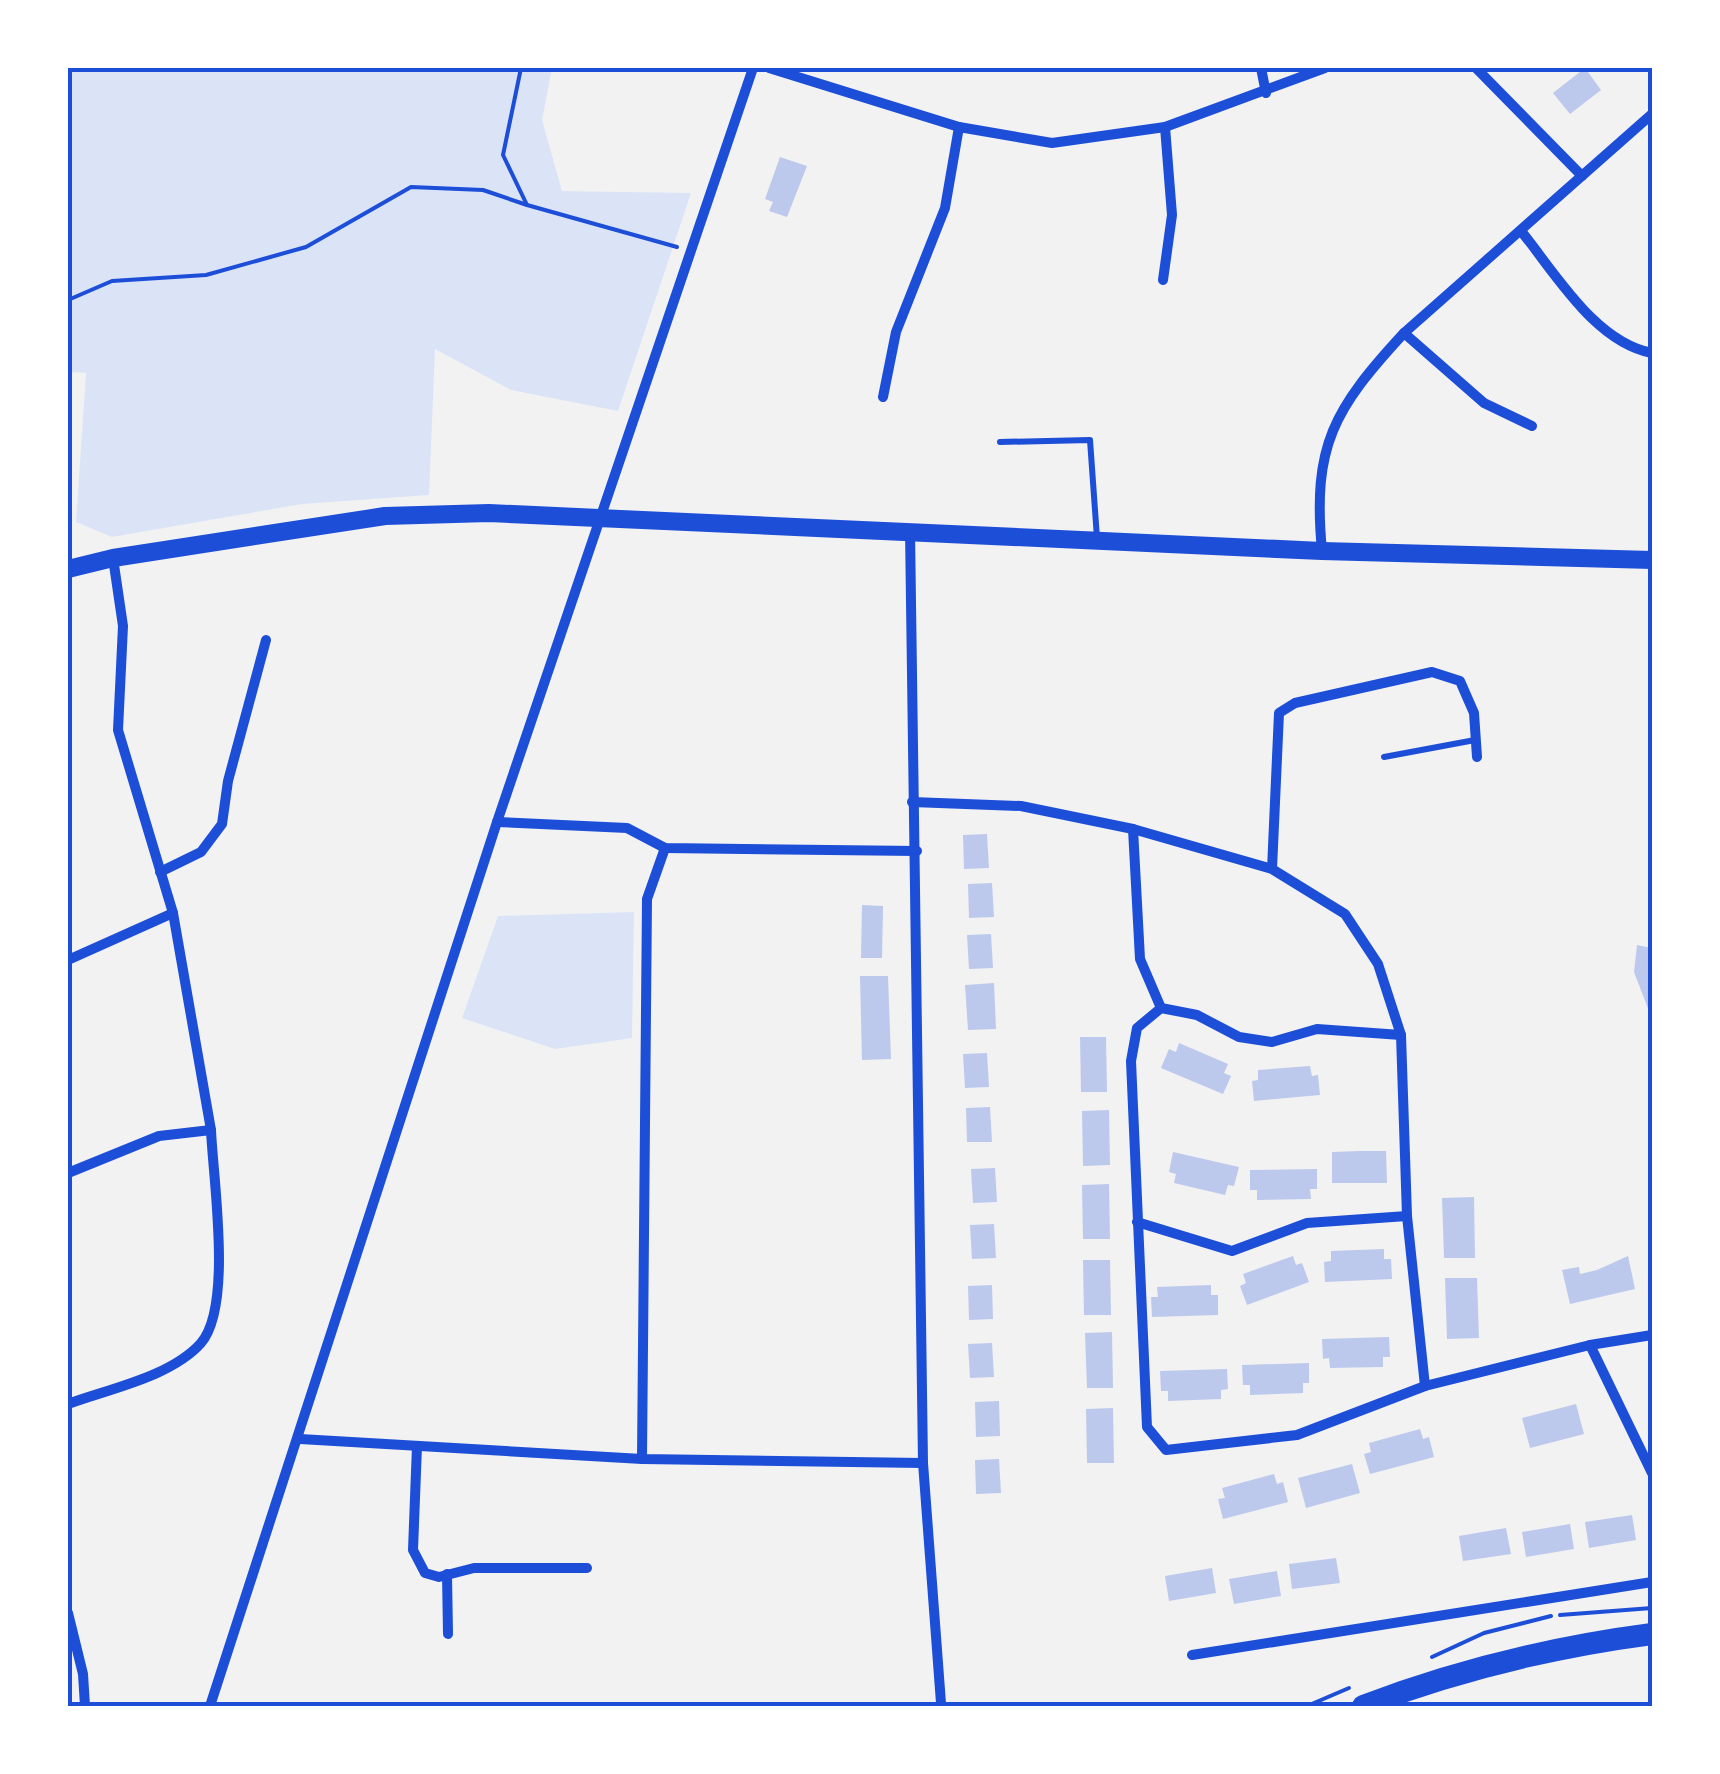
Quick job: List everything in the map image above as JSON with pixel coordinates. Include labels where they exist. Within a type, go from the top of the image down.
[{"type":"main road","points":[[1363,1706],[1450,1674],[1575,1644],[1652,1634]]},
{"type":"street","points":[[210,1706],[300,1439],[497,822],[753,68]]},
{"type":"street","points":[[769,68],[960,127],[1052,143],[1166,127],[1266,93],[1324,68]]},
{"type":"street","points":[[1261,68],[1266,93]]},
{"type":"street","points":[[1476,68],[1582,176]]},
{"type":"street","points":[[1322,551],[1318,503],[1332,423],[1368,373],[1404,333],[1652,114]]},
{"type":"street","points":[[884,397],[896,332],[945,208],[960,127]]},
{"type":"street","points":[[1164,280],[1172,215],[1166,127]]},
{"type":"street","points":[[1521,232],[1594,320],[1635,350],[1652,353]]},
{"type":"street","points":[[1404,333],[1484,403],[1532,426]]},
{"type":"street","points":[[68,569],[113,558],[386,516],[489,513],[910,530],[1097,542],[1652,560]]},
{"type":"street","points":[[910,530],[924,1463],[941,1704]]},
{"type":"street","points":[[68,1404],[165,1368],[202,1343],[218,1304],[211,1130],[172,913],[118,730],[123,626],[113,558]]},
{"type":"street","points":[[160,872],[201,852],[222,824],[228,781],[266,640]]},
{"type":"street","points":[[1272,869],[1278,713],[1296,703],[1432,672],[1460,681],[1474,713],[1477,757]]},
{"type":"street","points":[[912,802],[1021,806],[1133,829],[1272,869],[1345,914],[1378,964],[1401,1036],[1406,1216],[1425,1386]]},
{"type":"street","points":[[497,822],[627,828],[665,848],[917,851]]},
{"type":"street","points":[[1133,829],[1140,960],[1160,1008]]},
{"type":"street","points":[[642,1458],[647,899],[665,848]]},
{"type":"street","points":[[68,960],[172,913]]},
{"type":"street","points":[[1160,1008],[1196,1015],[1239,1037],[1272,1042],[1317,1029],[1401,1036]]},
{"type":"street","points":[[1160,1008],[1137,1028],[1132,1061],[1147,1427],[1166,1450],[1297,1434],[1425,1386],[1590,1345],[1652,1335]]},
{"type":"street","points":[[68,1173],[159,1136],[211,1130]]},
{"type":"street","points":[[1137,1222],[1232,1252],[1307,1223],[1406,1216]]},
{"type":"street","points":[[1590,1345],[1652,1473]]},
{"type":"street","points":[[300,1439],[642,1458],[924,1463]]},
{"type":"street","points":[[417,1446],[413,1550],[425,1573],[447,1574],[474,1568],[587,1568]]},
{"type":"street","points":[[447,1574],[448,1634]]},
{"type":"street","points":[[1192,1656],[1652,1582]]},
{"type":"street","points":[[68,1613],[83,1674],[85,1706]]},
{"type":"lane","points":[[1000,442],[1090,440],[1097,542]]},
{"type":"lane","points":[[1384,757],[1476,740]]},
{"type":"path","points":[[521,68],[504,154],[527,205]]},
{"type":"path","points":[[68,300],[112,281],[206,275],[306,247],[410,187],[484,190],[691,252]]},
{"type":"shaded area","points":[[68,68],[552,68],[542,120],[562,191],[691,193],[618,411],[511,390],[435,349],[429,495],[302,504],[112,537],[76,522],[86,373],[68,372]]},
{"type":"shaded area","points":[[634,912],[632,1038],[555,1049],[462,1018],[498,916]]},
{"type":"building","points":[[1585,68],[1601,90],[1570,114],[1553,93]]},
{"type":"building","points":[[780,157],[807,166],[787,217],[769,211],[773,202],[765,199]]},
{"type":"building","points":[[987,834],[989,868],[964,869],[963,835]]},
{"type":"building","points":[[992,883],[994,917],[969,918],[968,884]]},
{"type":"building","points":[[862,905],[883,906],[882,958],[861,958]]},
{"type":"building","points":[[991,934],[993,968],[969,969],[967,935]]},
{"type":"building","points":[[1637,945],[1652,948],[1652,1019],[1634,972]]},
{"type":"building","points":[[860,976],[888,976],[891,1059],[862,1060]]},
{"type":"building","points":[[994,983],[996,1029],[968,1030],[965,985]]},
{"type":"building","points":[[1080,1037],[1106,1037],[1107,1092],[1081,1092]]},
{"type":"building","points":[[1179,1043],[1228,1064],[1224,1073],[1231,1076],[1223,1094],[1161,1068],[1169,1049],[1176,1052]]},
{"type":"building","points":[[987,1053],[989,1087],[965,1088],[963,1054]]},
{"type":"building","points":[[1310,1066],[1312,1076],[1318,1075],[1320,1095],[1254,1101],[1252,1081],[1258,1080],[1258,1070]]},
{"type":"building","points":[[990,1107],[992,1142],[967,1142],[966,1108]]},
{"type":"building","points":[[1109,1110],[1110,1165],[1083,1166],[1082,1111]]},
{"type":"building","points":[[1386,1151],[1387,1183],[1332,1183],[1332,1152]]},
{"type":"building","points":[[1173,1152],[1239,1167],[1234,1186],[1228,1185],[1225,1195],[1174,1183],[1176,1174],[1169,1172]]},
{"type":"building","points":[[995,1168],[997,1202],[973,1203],[971,1169]]},
{"type":"building","points":[[1317,1169],[1317,1189],[1310,1189],[1311,1199],[1257,1200],[1257,1190],[1250,1190],[1250,1170]]},
{"type":"building","points":[[1109,1184],[1110,1239],[1083,1239],[1082,1185]]},
{"type":"building","points":[[1474,1197],[1475,1258],[1444,1258],[1442,1198]]},
{"type":"building","points":[[994,1224],[996,1258],[972,1259],[970,1225]]},
{"type":"building","points":[[1384,1249],[1384,1259],[1391,1259],[1392,1279],[1325,1282],[1324,1262],[1331,1261],[1331,1251]]},
{"type":"building","points":[[1293,1256],[1296,1265],[1302,1263],[1309,1282],[1247,1305],[1240,1286],[1246,1283],[1243,1274]]},
{"type":"building","points":[[1628,1256],[1635,1289],[1570,1304],[1562,1270],[1579,1267],[1580,1274]]},
{"type":"building","points":[[1083,1260],[1110,1260],[1111,1315],[1084,1315]]},
{"type":"building","points":[[1445,1278],[1477,1278],[1479,1338],[1447,1339]]},
{"type":"building","points":[[992,1285],[993,1319],[969,1320],[968,1286]]},
{"type":"building","points":[[1211,1285],[1211,1295],[1218,1295],[1218,1315],[1152,1317],[1151,1297],[1158,1297],[1157,1287]]},
{"type":"building","points":[[1112,1332],[1113,1388],[1087,1388],[1085,1333]]},
{"type":"building","points":[[1389,1337],[1390,1357],[1383,1357],[1383,1367],[1330,1368],[1329,1358],[1323,1359],[1322,1339]]},
{"type":"building","points":[[992,1343],[994,1377],[970,1378],[968,1344]]},
{"type":"building","points":[[1309,1363],[1309,1383],[1303,1383],[1303,1393],[1250,1395],[1250,1385],[1243,1385],[1242,1365]]},
{"type":"building","points":[[1227,1369],[1228,1389],[1221,1390],[1221,1399],[1168,1401],[1168,1391],[1161,1391],[1160,1371]]},
{"type":"building","points":[[999,1401],[1000,1436],[976,1437],[975,1402]]},
{"type":"building","points":[[1576,1404],[1584,1434],[1530,1448],[1522,1418]]},
{"type":"building","points":[[1113,1408],[1114,1463],[1087,1463],[1086,1409]]},
{"type":"building","points":[[1420,1429],[1423,1439],[1429,1437],[1434,1457],[1370,1474],[1364,1454],[1371,1452],[1369,1443]]},
{"type":"building","points":[[999,1459],[1001,1493],[976,1494],[975,1460]]},
{"type":"building","points":[[1352,1464],[1360,1493],[1306,1508],[1298,1478]]},
{"type":"building","points":[[1274,1474],[1277,1484],[1283,1482],[1288,1502],[1223,1519],[1218,1499],[1225,1498],[1222,1488]]},
{"type":"building","points":[[1632,1515],[1636,1540],[1589,1548],[1585,1522]]},
{"type":"building","points":[[1570,1524],[1574,1549],[1526,1557],[1522,1532]]},
{"type":"building","points":[[1506,1528],[1511,1554],[1463,1561],[1459,1536]]},
{"type":"building","points":[[1336,1558],[1340,1583],[1292,1589],[1289,1564]]},
{"type":"building","points":[[1212,1568],[1216,1593],[1169,1601],[1165,1576]]},
{"type":"building","points":[[1277,1571],[1281,1596],[1234,1604],[1229,1579]]}]
